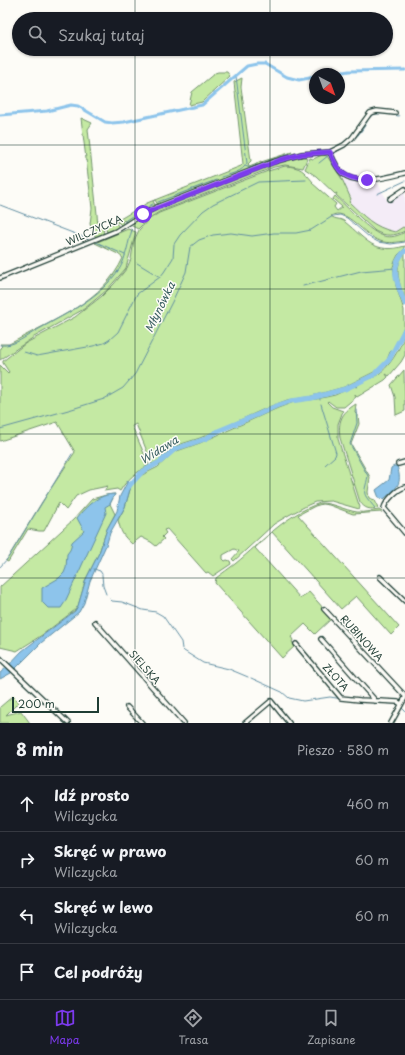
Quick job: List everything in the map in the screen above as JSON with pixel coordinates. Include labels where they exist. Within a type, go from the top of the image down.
[{"type":"street","name":"WILCZYCKA","points":[[0,278],[116,231],[143,214],[157,208],[273,162],[295,156],[330,152],[344,145],[352,138],[370,113],[377,111],[395,113]]},
{"type":"street","points":[[330,152],[340,171],[353,179],[367,180],[405,173]]},
{"type":"street","points":[[390,198],[405,189]]},
{"type":"street","points":[[405,487],[399,490],[384,508],[405,533]]},
{"type":"street","points":[[380,576],[405,601]]},
{"type":"street","name":"RUBINOWA","points":[[324,609],[405,697]]},
{"type":"street","name":"SIELSKA","points":[[95,622],[184,723]]},
{"type":"street","name":"ZŁOTA","points":[[321,639],[375,701]]},
{"type":"street","name":"ZŁOTA","points":[[296,644],[341,698],[398,702],[401,704]]},
{"type":"street","points":[[0,658],[68,723]]},
{"type":"street","points":[[391,723],[405,697]]},
{"type":"street","points":[[246,723],[271,701],[290,723]]},
{"type":"street","points":[[127,707],[142,723]]},
{"type":"shaded area","points":[[342,179],[349,181],[376,180],[388,202],[405,191],[405,228],[403,227],[395,232],[382,229],[369,221],[349,202],[351,199]]},
{"type":"green space","points":[[218,72],[227,72],[230,76],[202,102],[189,105],[192,92]]},
{"type":"green space","points":[[242,78],[241,87],[251,161],[248,164],[249,167],[261,161],[292,152],[288,155],[158,205],[155,200],[153,201],[155,205],[154,207],[144,212],[140,207],[147,203],[241,166],[243,164],[234,82]]},
{"type":"green space","points":[[81,118],[92,123],[88,129],[98,229],[115,222],[140,207],[138,209],[140,214],[126,223],[124,220],[122,222],[124,225],[122,226],[118,222],[116,223],[119,227],[115,230],[107,232],[106,229],[103,230],[104,234],[96,237],[93,233],[90,224],[92,208]]},
{"type":"green space","points":[[322,155],[327,156],[342,179],[351,199],[349,202],[375,224],[395,232],[403,227],[405,228],[405,231],[390,235],[375,231],[336,195],[337,193],[335,194],[316,176],[305,169],[310,158],[313,159]]},
{"type":"green space","points":[[306,157],[307,159],[303,168],[285,165],[274,167],[159,212],[148,219],[138,229],[132,226],[143,216],[167,205],[258,169],[287,159]]},
{"type":"green space","points":[[285,166],[295,167],[301,170],[313,182],[312,183],[336,204],[334,207],[337,211],[342,207],[333,199],[335,196],[366,225],[378,234],[392,237],[405,232],[405,241],[383,242],[368,234],[356,223],[343,215],[337,214],[331,216],[343,221],[371,244],[378,247],[394,248],[405,246],[405,248],[398,255],[393,267],[396,286],[404,310],[404,326],[396,346],[390,352],[387,360],[376,371],[344,387],[308,397],[287,400],[271,406],[200,438],[178,445],[169,450],[160,460],[152,464],[136,424],[132,426],[149,465],[133,476],[120,491],[117,489],[104,491],[108,486],[89,490],[76,496],[66,510],[59,503],[44,531],[28,529],[8,562],[6,561],[75,452],[57,422],[0,441],[0,365],[8,373],[9,372],[3,361],[26,343],[75,317],[102,296],[127,268],[131,259],[134,241],[139,230],[148,220],[159,213],[268,171]]},
{"type":"green space","points":[[128,229],[136,232],[126,268],[107,290],[84,309],[34,337],[0,360],[0,348],[2,346],[0,344],[9,344],[62,316],[91,297],[104,286],[115,273],[123,258],[95,243]]},
{"type":"green space","points":[[405,253],[405,299],[399,281],[398,269],[401,258]]},
{"type":"green space","points":[[405,335],[405,355],[389,376],[386,374],[388,377],[385,380],[357,397],[355,394],[356,397],[344,407],[336,407],[328,401],[327,402],[332,407],[343,411],[338,424],[338,439],[360,507],[359,509],[331,501],[315,502],[308,505],[274,524],[234,561],[232,559],[239,551],[234,549],[223,555],[223,559],[225,561],[230,561],[231,564],[213,576],[208,572],[206,573],[167,529],[164,530],[166,533],[162,537],[164,539],[156,546],[141,537],[132,544],[124,536],[118,520],[125,507],[131,486],[142,475],[158,467],[174,452],[200,443],[294,402],[335,395],[355,386],[356,387],[376,376],[386,368],[397,352]]},
{"type":"green space","points":[[404,370],[405,411],[396,415],[395,397],[391,385]]},
{"type":"green space","points":[[356,404],[355,413],[358,415],[359,424],[351,444],[370,477],[368,492],[369,498],[375,500],[378,508],[375,509],[366,508],[360,502],[340,438],[340,422],[344,414]]},
{"type":"green space","points":[[115,494],[110,504],[115,514],[107,529],[99,553],[86,579],[78,606],[75,610],[42,635],[17,651],[0,647],[0,587],[74,519],[92,499]]},
{"type":"green space","points":[[320,503],[357,512],[379,510],[382,512],[353,514],[322,504],[298,515],[399,627],[391,635],[356,596],[341,609],[272,532],[255,548],[300,598],[309,592],[332,618],[315,634],[305,624],[291,637],[295,646],[282,658],[215,583],[216,578],[235,564],[275,529],[296,514]]},
{"type":"green space","points":[[13,696],[19,702],[6,715],[21,711],[30,723],[0,723],[0,707]]},
{"type":"water","points":[[397,466],[399,472],[398,485],[384,499],[379,498],[376,490],[389,480],[391,468]]},
{"type":"water","points":[[128,481],[131,486],[125,507],[110,533],[90,581],[84,603],[79,612],[41,643],[11,673],[0,679],[0,673],[22,651],[75,611],[78,606],[86,579],[99,553],[107,529],[117,511],[120,496]]},
{"type":"water","points":[[115,494],[110,504],[105,507],[106,513],[65,602],[61,608],[48,608],[42,602],[42,588],[59,578],[64,573],[67,554],[70,550],[72,542],[84,531],[77,518],[84,509],[98,498]]},
{"type":"waterway","points":[[0,115],[47,111],[71,105],[78,106],[105,122],[124,122],[202,105],[247,66],[265,64],[287,77],[299,80],[309,78]]},
{"type":"waterway","points":[[345,72],[405,70]]},
{"type":"waterway","points":[[221,177],[243,169],[247,163],[236,76]]},
{"type":"waterway","points":[[333,154],[354,139],[361,132],[371,116],[376,114],[399,116]]},
{"type":"waterway","points":[[262,163],[287,155]]},
{"type":"waterway","points":[[319,163],[329,155]]},
{"type":"waterway","points":[[245,166],[250,168],[257,165]]},
{"type":"waterway","points":[[158,202],[216,180]]},
{"type":"waterway","points":[[24,352],[37,356],[93,346],[109,340],[118,332],[137,294],[160,277],[164,272],[173,258],[174,244],[180,235],[203,211],[213,204],[258,182],[306,180]]},
{"type":"waterway","name":"Młynówka","points":[[377,194],[405,181]]},
{"type":"waterway","points":[[143,209],[153,204]]},
{"type":"waterway","points":[[0,205],[91,240]]},
{"type":"waterway","points":[[124,223],[138,212]]},
{"type":"waterway","name":"Młynówka","points":[[0,429],[104,399],[123,388],[135,374],[172,302],[186,272],[190,247],[199,240],[213,235],[231,233],[252,236],[274,233],[296,233],[311,230],[333,216],[340,215],[347,218],[369,237],[378,242],[391,244],[405,242]]},
{"type":"waterway","points":[[0,345],[11,344],[21,340],[34,331],[73,310],[103,288],[112,279],[122,264],[132,230],[131,229]]},
{"type":"waterway","points":[[96,242],[125,255]]},
{"type":"waterway","name":"Widawa","points":[[405,251],[400,257],[396,270],[397,284],[405,304]]},
{"type":"waterway","points":[[137,263],[160,277]]},
{"type":"waterway","points":[[303,286],[361,271],[396,268]]},
{"type":"waterway","name":"Widawa","points":[[127,489],[142,472],[160,462],[175,449],[205,439],[218,431],[276,406],[291,401],[312,398],[345,389],[374,375],[389,360],[405,329]]},
{"type":"waterway","name":"Widawa","points":[[355,383],[356,387]]},
{"type":"waterway","name":"Widawa","points":[[319,396],[320,400]]},
{"type":"waterway","points":[[321,404],[336,453],[335,456],[325,465]]},
{"type":"waterway","points":[[356,410],[357,423],[350,444],[368,476],[365,493],[367,499],[375,508]]},
{"type":"waterway","points":[[0,567],[8,558],[72,454]]},
{"type":"waterway","points":[[94,569],[100,571],[102,574]]},
{"type":"waterway","points":[[102,575],[103,586],[106,594]]},
{"type":"waterway","points":[[110,599],[112,601],[122,602],[143,610],[156,612],[163,616],[181,642],[182,649],[184,651],[203,663],[229,669],[248,677]]},
{"type":"waterway","points":[[251,678],[282,692],[289,698],[303,701],[330,697],[361,702],[396,704]]},
{"type":"waterway","points":[[402,708],[405,711]]},
{"type":"route","points":[[143,214],[273,162],[290,156],[302,154],[330,152],[343,174],[353,179],[367,180]]}]
